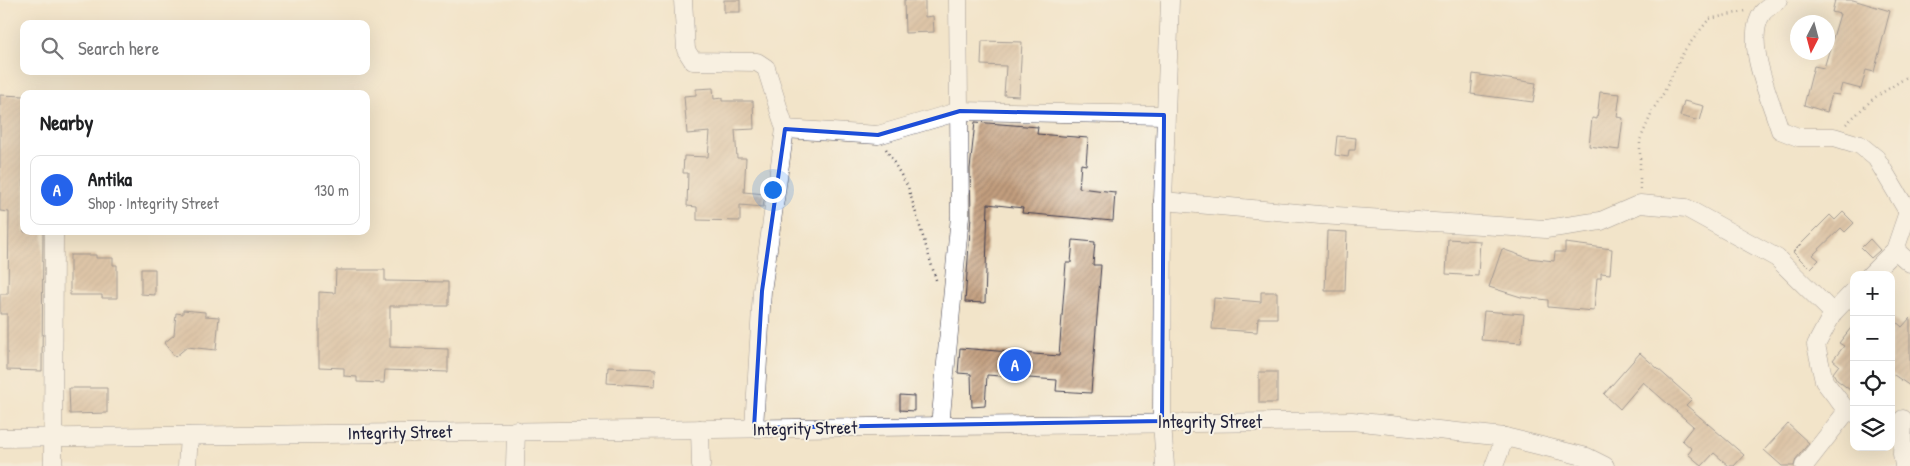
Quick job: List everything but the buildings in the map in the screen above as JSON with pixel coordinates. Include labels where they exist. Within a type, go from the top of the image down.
[{"type":"street","points":[[683,0],[686,50],[693,61],[757,62],[766,68],[785,129],[762,290],[754,428]]},
{"type":"street","points":[[940,426],[960,216],[958,0]]},
{"type":"street","points":[[1165,466],[1162,421],[1163,201],[1164,115],[1170,0]]},
{"type":"street","points":[[1778,0],[1762,12],[1756,30],[1755,51],[1780,130],[1798,137],[1834,137],[1860,145],[1876,158],[1909,209],[1895,250],[1874,271]]},
{"type":"street","points":[[785,129],[878,135],[960,111],[1164,115]]},
{"type":"street","points":[[1163,201],[1320,215],[1546,229],[1601,221],[1640,204],[1686,208],[1777,258],[1833,313]]},
{"type":"street","points":[[53,466],[54,235]]},
{"type":"street","points":[[1895,250],[1910,262]]},
{"type":"street","points":[[1850,295],[1833,313],[1816,345],[1824,381],[1850,411]]},
{"type":"street","points":[[1804,466],[1850,413]]},
{"type":"street","points":[[1902,418],[1904,466]]},
{"type":"street","name":"Integrity Street","points":[[0,438],[516,430],[700,430],[1162,421],[1352,421],[1505,437],[1586,457],[1605,466]]},
{"type":"street","points":[[515,466],[516,430]]},
{"type":"street","points":[[700,430],[701,466]]},
{"type":"street","points":[[188,466],[189,436]]},
{"type":"street","points":[[1494,466],[1505,437]]},
{"type":"path","points":[[1640,204],[1640,140],[1654,108],[1684,51],[1709,19],[1739,11],[1762,12]]},
{"type":"path","points":[[1834,137],[1874,98],[1910,75]]},
{"type":"path","points":[[878,135],[908,187],[939,290]]},
{"type":"highlighted area","points":[[960,111],[1164,115],[1162,421],[754,428],[762,291],[785,129],[878,135]]},
{"type":"place","name":"Antika","points":[[1015,365]]}]
